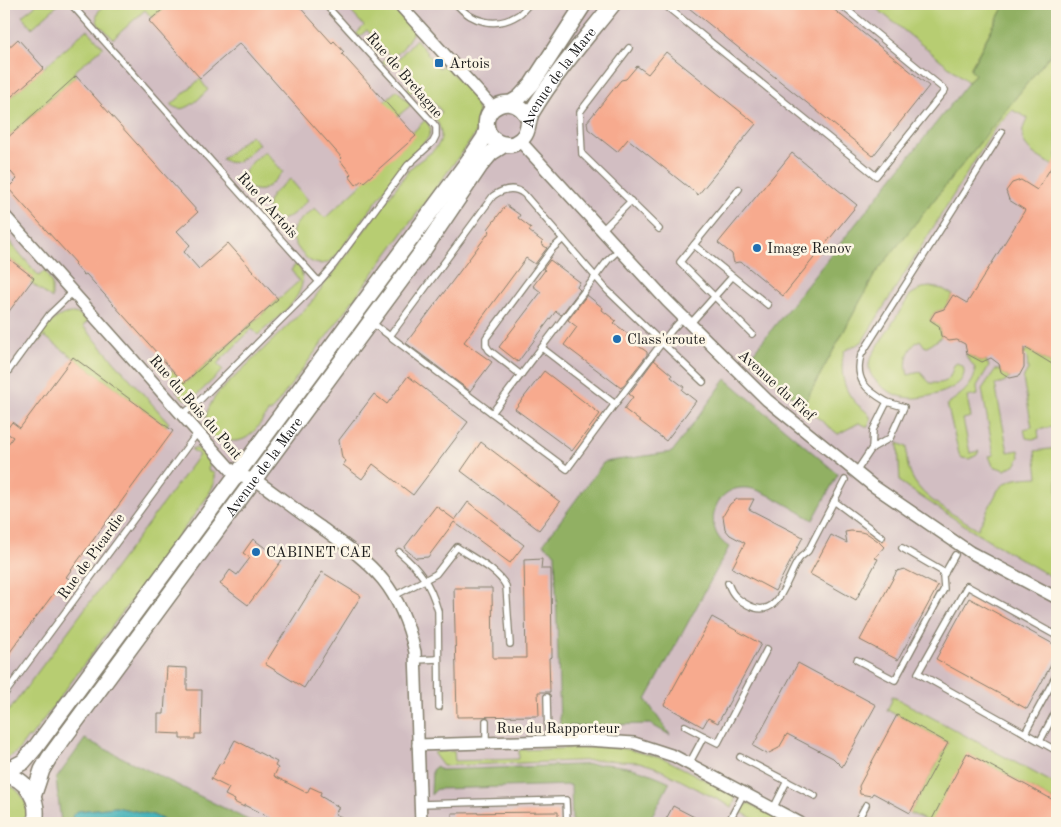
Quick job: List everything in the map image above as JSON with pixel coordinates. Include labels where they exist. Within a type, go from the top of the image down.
[{"type":"street","points":[[399,4],[493,108],[502,103],[511,103],[522,108],[528,118]]},
{"type":"street","name":"Avenue de la Mare","points":[[511,103],[519,98],[532,84],[584,4]]},
{"type":"street","name":"Avenue de la Mare","points":[[33,797],[42,770],[49,758],[424,250],[480,166],[491,153],[504,144],[520,141],[528,130],[528,118],[567,61],[613,4]]},
{"type":"street","name":"Avenue de la Mare","points":[[4,773],[23,762],[35,748],[472,156],[484,138],[487,120],[493,108]]},
{"type":"street","points":[[487,129],[494,139],[504,144]]},
{"type":"street","name":"Avenue du Fief","points":[[520,141],[687,320],[767,400],[856,472],[970,552],[1057,598]]},
{"type":"street","name":"Rue du Bois du Pont","points":[[4,215],[237,475],[254,479],[372,567],[394,596],[410,630],[416,660],[421,823]]},
{"type":"street","name":"Rue du Rapporteur","points":[[418,745],[587,740],[634,743],[650,747],[689,764],[800,823]]},
{"type":"street","points":[[4,773],[24,784],[33,797],[37,822]]},
{"type":"lane","name":"Rue d'Artois","points":[[71,4],[319,282]]},
{"type":"lane","name":"Rue de Bretagne","points":[[319,282],[408,165],[428,148],[436,136],[436,128],[433,123],[325,4]]},
{"type":"lane","points":[[456,4],[463,12],[482,22],[498,22],[518,15],[529,4]]},
{"type":"lane","points":[[668,4],[666,6],[876,176],[945,90],[840,4]]},
{"type":"lane","points":[[629,48],[580,112],[582,154],[659,229]]},
{"type":"lane","points":[[856,472],[872,448],[890,438],[904,407],[873,395],[863,384],[859,375],[858,365],[861,355],[1002,132]]},
{"type":"lane","points":[[390,336],[489,201],[497,193],[514,189],[524,194],[595,277],[703,382]]},
{"type":"lane","points":[[739,189],[680,262],[752,334]]},
{"type":"lane","points":[[602,230],[630,201]]},
{"type":"lane","points":[[521,375],[489,350],[486,345],[486,338],[552,249],[563,239]]},
{"type":"lane","points":[[694,245],[768,305]]},
{"type":"lane","points":[[492,413],[608,260],[620,249]]},
{"type":"lane","points":[[371,322],[567,468],[662,342],[715,296],[732,277]]},
{"type":"lane","points":[[183,414],[197,403],[319,282]]},
{"type":"lane","points":[[4,377],[49,316],[73,292]]},
{"type":"lane","points":[[542,348],[615,404]]},
{"type":"lane","points":[[872,448],[873,430],[887,402]]},
{"type":"lane","name":"Rue de Picardie","points":[[4,695],[198,432]]},
{"type":"lane","points":[[728,583],[732,595],[753,608],[759,609],[772,605],[779,599],[800,558],[808,551],[845,480]]},
{"type":"lane","points":[[834,501],[882,536]]},
{"type":"lane","points":[[394,596],[436,574],[457,547],[496,574],[506,586],[510,644]]},
{"type":"lane","points":[[902,548],[945,573]]},
{"type":"lane","points":[[399,552],[416,566],[426,580],[438,611],[440,707]]},
{"type":"lane","points":[[857,660],[895,680],[944,588],[943,576],[955,555]]},
{"type":"lane","points":[[1057,636],[967,586],[918,673],[1057,751]]},
{"type":"lane","points":[[685,726],[718,744],[768,649]]},
{"type":"lane","points":[[416,660],[438,659]]},
{"type":"lane","points":[[1026,733],[1057,674]]},
{"type":"lane","points":[[547,697],[548,741]]},
{"type":"lane","points":[[1040,741],[1057,708]]},
{"type":"lane","points":[[486,721],[486,743]]},
{"type":"lane","points":[[689,764],[704,736]]},
{"type":"lane","points":[[740,756],[815,796]]},
{"type":"lane","points":[[773,809],[787,781]]},
{"type":"lane","points":[[728,823],[744,793]]},
{"type":"lane","points":[[420,804],[566,800],[567,823]]},
{"type":"lane","points":[[856,823],[866,805]]},
{"type":"shaded area","points":[[4,4],[1057,4],[1057,823],[4,823]]},
{"type":"green space","points":[[37,4],[59,4],[32,28],[22,16]]},
{"type":"green space","points":[[105,4],[169,4],[152,18],[145,10],[113,39],[101,28],[97,21],[98,12]]},
{"type":"green space","points":[[344,4],[389,4],[414,31],[403,48],[385,65],[382,62],[389,55],[367,30],[359,37],[356,34],[364,26]]},
{"type":"green space","points":[[871,4],[1005,4],[970,69],[975,74],[968,82]]},
{"type":"green space","points":[[1005,4],[1057,4],[1057,41],[1049,56],[875,274],[803,406],[749,358],[975,74],[970,70]]},
{"type":"green space","points":[[86,30],[103,47],[74,72],[76,76],[4,141],[4,103]]},
{"type":"green space","points":[[416,39],[439,68],[444,65],[472,96],[478,114],[478,125],[474,136],[271,412],[269,411],[254,431],[243,439],[228,441],[215,439],[207,427],[206,416],[210,405],[218,393],[309,305],[409,170],[435,149],[439,143],[441,136],[440,128],[435,118],[442,112],[419,86],[410,93],[406,90],[415,82],[396,61]]},
{"type":"green space","points":[[1049,56],[1057,61],[1057,168],[1028,149],[1022,136],[1028,118],[1012,110],[995,128],[862,342],[844,351],[842,372],[845,385],[851,397],[867,412],[871,420],[868,427],[859,423],[838,434],[803,406],[875,274]]},
{"type":"green space","points":[[200,79],[208,90],[200,98],[191,105],[181,109],[171,105]]},
{"type":"green space","points":[[397,90],[411,105],[398,116],[376,109]]},
{"type":"green space","points":[[425,120],[431,130],[428,138],[408,159],[335,257],[321,264],[309,260],[301,253],[292,234],[302,218],[315,208],[325,218],[364,182]]},
{"type":"green space","points":[[251,135],[259,144],[246,156],[233,163],[222,159]]},
{"type":"green space","points":[[265,151],[283,172],[265,189],[252,189],[244,181],[245,171]]},
{"type":"green space","points":[[480,158],[289,426],[286,423],[317,373]]},
{"type":"green space","points":[[290,179],[308,200],[289,217],[278,220],[268,212],[268,202],[274,193]]},
{"type":"green space","points":[[4,235],[39,276],[45,270],[52,284],[52,299],[30,282],[33,277],[4,255]]},
{"type":"green space","points":[[297,263],[302,274],[302,284],[292,304],[258,335],[252,329],[217,364],[223,370],[195,397],[185,400],[176,391],[180,387],[169,374],[172,370],[185,383],[299,281],[291,270]]},
{"type":"green space","points":[[922,288],[943,289],[953,295],[944,309],[935,312],[930,320],[939,326],[941,336],[938,340],[925,347],[920,340],[910,350],[907,360],[908,375],[920,372],[930,383],[941,383],[949,378],[954,365],[957,363],[963,366],[964,374],[961,381],[946,391],[917,398],[896,395],[887,391],[870,373],[870,360],[910,295]]},
{"type":"green space","points":[[73,313],[89,320],[83,326],[169,423],[166,426],[44,336],[40,342],[37,340],[56,318]]},
{"type":"green space","points":[[1027,349],[1057,367],[1057,426],[1038,430],[1039,438],[1032,439],[1026,438],[1024,429],[1032,427],[1023,379],[1028,370],[1027,357],[1024,354]]},
{"type":"green space","points":[[967,354],[982,362],[986,360],[989,366],[977,386],[978,395],[967,397],[971,417],[963,419],[970,453],[979,451],[977,455],[969,459],[962,458],[959,454],[947,404],[970,385],[975,374],[975,368],[966,356]]},
{"type":"green space","points":[[995,370],[1001,370],[1010,378],[1005,382],[995,384],[1008,452],[1019,450],[1020,457],[1016,464],[1005,470],[993,466],[989,456],[994,455],[982,389]]},
{"type":"green space","points":[[726,379],[838,474],[813,520],[754,489],[735,489],[719,501],[713,520],[715,530],[720,539],[729,547],[646,700],[670,735],[650,724],[560,726],[555,553],[543,544],[604,462],[672,452]]},
{"type":"green space","points":[[898,443],[907,447],[907,463],[911,476],[919,487],[940,506],[978,529],[998,490],[1002,486],[1011,480],[1038,477],[1035,451],[1057,448],[1057,580],[957,521],[900,482]]},
{"type":"green space","points":[[195,448],[203,451],[210,466],[208,468],[209,472],[214,472],[214,484],[208,496],[30,738],[28,737],[17,752],[4,760],[4,710],[8,712],[199,455],[191,449]]},
{"type":"green space","points":[[206,529],[178,576],[47,752],[40,746]]},
{"type":"green space","points":[[892,696],[1057,785],[1057,802],[968,754],[931,823],[910,813],[948,743],[887,710]]},
{"type":"green space","points":[[85,739],[254,823],[170,823],[153,815],[116,807],[78,811],[72,819],[75,823],[61,823],[56,779]]},
{"type":"green space","points":[[603,747],[626,749],[665,759],[734,795],[735,801],[732,807],[655,767],[639,762],[600,760],[443,766],[434,754],[435,752],[454,751],[455,761],[519,759],[519,750]]},
{"type":"green space","points":[[604,764],[638,770],[670,782],[648,823],[572,823],[571,785],[437,789],[431,795],[432,770],[437,766],[440,770]]},
{"type":"green space","points":[[4,783],[16,789],[24,798],[27,810],[25,823],[4,823]]},
{"type":"green space","points":[[749,803],[786,823],[761,823],[739,811],[742,806]]},
{"type":"water","points":[[116,807],[153,815],[170,823],[75,823],[72,819],[73,814],[78,811]]},
{"type":"building","points":[[169,4],[297,4],[332,43],[334,41],[344,52],[342,54],[416,136],[364,182],[362,180],[356,185],[349,176],[351,174],[340,160],[342,158],[240,43],[200,78],[149,21]]},
{"type":"building","points":[[684,4],[827,4],[929,86],[873,156]]},
{"type":"building","points":[[18,39],[44,68],[4,103],[4,52]]},
{"type":"building","points":[[666,52],[756,124],[698,195],[628,139],[617,152],[588,129],[587,122],[621,80],[626,79],[637,66],[648,74]]},
{"type":"building","points":[[76,76],[198,212],[177,231],[190,245],[184,252],[199,269],[228,243],[278,299],[184,383],[86,274],[84,275],[74,264],[76,263],[8,188],[17,179],[4,164],[4,141]]},
{"type":"building","points":[[792,153],[857,205],[783,296],[744,264],[734,263],[732,254],[718,243]]},
{"type":"building","points":[[1057,158],[1057,367],[1024,347],[1024,367],[1019,376],[1010,378],[1001,372],[999,364],[991,358],[982,362],[967,354],[965,344],[957,340],[949,341],[941,336],[939,326],[930,320],[935,312],[944,309],[953,295],[967,303],[1025,210],[1009,200],[1006,191],[1012,183],[1021,180],[1037,190]]},
{"type":"building","points":[[506,205],[520,215],[518,218],[531,228],[529,231],[543,242],[541,244],[547,248],[535,264],[526,258],[464,342],[492,362],[470,391],[406,343],[490,231],[488,229]]},
{"type":"building","points":[[4,255],[34,278],[4,318]]},
{"type":"building","points":[[550,260],[580,282],[577,287],[580,290],[561,315],[556,311],[518,362],[499,347],[541,292],[533,286]]},
{"type":"building","points":[[587,295],[616,321],[614,323],[628,334],[626,337],[647,352],[647,355],[621,388],[564,345],[577,327],[568,320]]},
{"type":"building","points":[[73,357],[173,431],[66,577],[71,580],[62,592],[57,589],[4,660],[4,450],[13,437],[5,432],[12,422],[20,428]]},
{"type":"building","points":[[654,360],[684,387],[682,390],[696,401],[666,441],[624,409],[633,397],[629,394]]},
{"type":"building","points":[[544,371],[600,414],[572,451],[515,409]]},
{"type":"building","points":[[408,376],[468,422],[413,495],[373,464],[362,479],[343,465],[346,461],[342,458],[339,440],[374,394],[387,404]]},
{"type":"building","points":[[481,442],[560,502],[539,530],[461,471]]},
{"type":"building","points":[[737,499],[754,499],[749,509],[803,537],[775,591],[732,568],[745,543],[730,535],[725,529],[723,516],[730,504]]},
{"type":"building","points":[[468,502],[524,545],[510,563],[454,522],[428,557],[416,558],[404,548],[436,506],[455,520]]},
{"type":"building","points":[[851,531],[868,534],[884,547],[875,558],[878,559],[856,600],[810,574],[831,535],[847,543],[845,532]]},
{"type":"building","points":[[253,539],[282,560],[248,605],[220,584],[230,570],[237,575],[250,558],[243,553]]},
{"type":"building","points":[[542,559],[541,569],[551,569],[552,657],[549,658],[550,692],[538,692],[539,716],[457,717],[454,588],[492,588],[493,658],[526,658],[524,560]]},
{"type":"building","points":[[904,569],[938,586],[898,660],[860,640],[897,571]]},
{"type":"building","points":[[322,572],[361,596],[304,688],[265,664]]},
{"type":"building","points":[[969,598],[1057,646],[1057,654],[1027,709],[936,659]]},
{"type":"building","points":[[712,617],[761,644],[718,723],[708,718],[703,727],[664,705]]},
{"type":"building","points":[[798,663],[876,705],[842,767],[833,758],[787,734],[779,748],[767,754],[753,746]]},
{"type":"building","points":[[167,667],[187,668],[187,690],[202,690],[201,734],[195,734],[195,739],[180,739],[180,734],[158,733],[158,714],[164,714]]},
{"type":"building","points":[[897,715],[948,743],[910,813],[873,793],[871,796],[860,794],[859,786]]},
{"type":"building","points":[[235,740],[277,762],[275,766],[278,768],[274,776],[307,793],[310,787],[321,792],[320,796],[339,807],[335,814],[354,823],[281,823],[234,802],[235,800],[225,795],[229,788],[211,779],[220,763],[222,764]]},
{"type":"building","points":[[967,753],[1057,802],[1057,823],[930,823]]},
{"type":"building","points":[[673,806],[706,823],[664,823]]},
{"type":"building","points":[[558,812],[558,823],[452,823],[452,813]]},
{"type":"place","name":"Artois","points":[[439,63]]},
{"type":"place","name":"Image Renov","points":[[757,248]]},
{"type":"place","name":"Class'croute","points":[[617,339]]},
{"type":"place","name":"CABINET CAE","points":[[256,552]]}]
